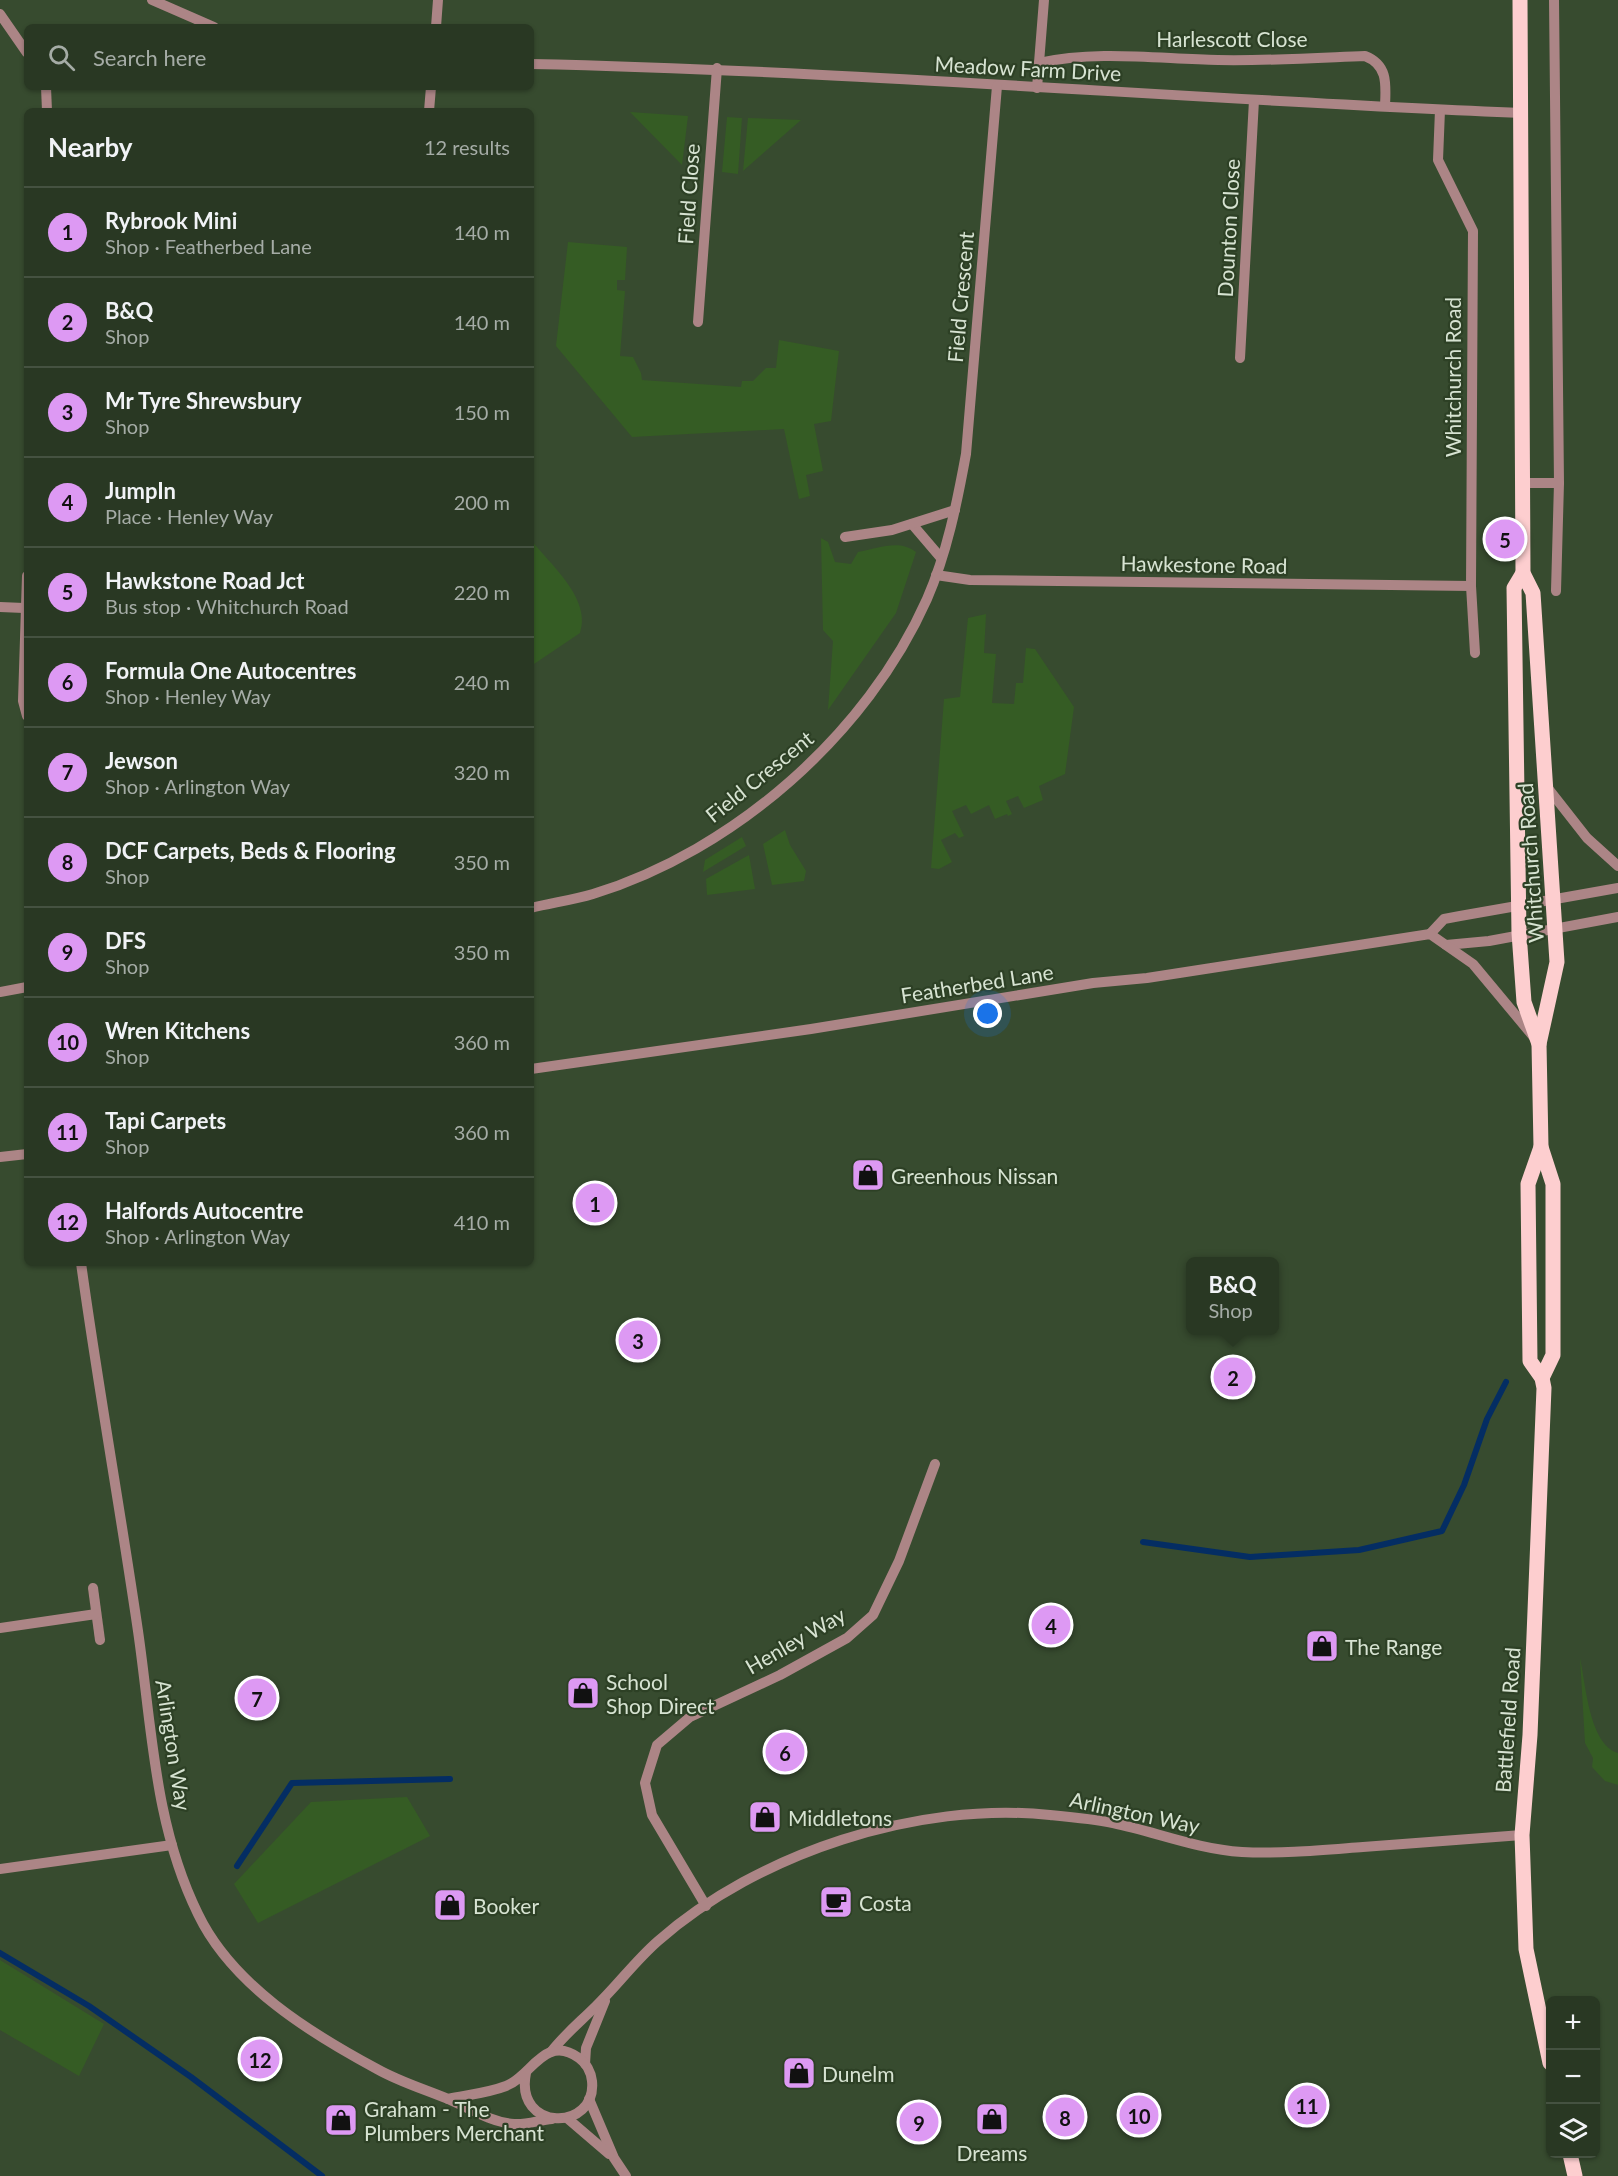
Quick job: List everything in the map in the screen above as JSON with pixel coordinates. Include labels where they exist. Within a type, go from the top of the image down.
[{"type":"main road","name":"Whitchurch Road","points":[[1520,0],[1523,573],[1533,593],[1557,962],[1539,1044]]},
{"type":"main road","name":"Whitchurch Road","points":[[1519,933],[1514,588],[1523,573]]},
{"type":"main road","name":"Battlefield Road","points":[[1519,933],[1524,1002],[1539,1044],[1541,1147],[1553,1184],[1553,1355],[1542,1378],[1530,1735],[1521,1835],[1526,1949],[1548,2050]]},
{"type":"main road","name":"Battlefield Road","points":[[1541,1147],[1528,1184],[1527,1248],[1530,1361],[1542,1378]]},
{"type":"main road","points":[[1571,2158],[1575,2176]]},
{"type":"street","points":[[152,0],[207,24]]},
{"type":"street","points":[[436,24],[438,0]]},
{"type":"street","points":[[1037,88],[1044,0]]},
{"type":"street","points":[[1554,0],[1559,483],[1556,591]]},
{"type":"street","points":[[0,14],[24,49]]},
{"type":"street","name":"Harlescott Close","points":[[1039,63],[1058,58],[1220,60],[1365,56],[1375,60],[1382,68],[1386,80],[1385,106]]},
{"type":"street","name":"Meadow Farm Drive","points":[[534,64],[717,68],[997,86],[1522,113]]},
{"type":"street","name":"Field Close","points":[[698,322],[717,68]]},
{"type":"street","name":"Field Crescent","points":[[534,907],[593,894],[646,874],[717,836],[783,787],[833,740],[867,696],[917,619],[936,575],[955,510],[966,454],[997,86]]},
{"type":"street","points":[[46,90],[47,108]]},
{"type":"street","points":[[429,108],[431,90]]},
{"type":"street","name":"Dounton Close","points":[[1240,358],[1254,100]]},
{"type":"street","name":"Whitchurch Road","points":[[1440,110],[1438,160],[1473,231],[1471,586],[1475,653]]},
{"type":"street","points":[[1522,483],[1559,483]]},
{"type":"street","points":[[845,537],[912,524],[955,510]]},
{"type":"street","points":[[912,524],[941,558]]},
{"type":"street","name":"Hawkestone Road","points":[[936,575],[970,580],[1471,586]]},
{"type":"street","points":[[0,607],[24,608],[24,705]]},
{"type":"street","points":[[1547,787],[1587,838],[1618,866]]},
{"type":"street","name":"Featherbed Lane","points":[[534,1069],[812,1029],[1093,983],[1147,978],[1430,934],[1444,919],[1618,888]]},
{"type":"street","points":[[1446,945],[1489,941],[1519,933],[1618,917]]},
{"type":"street","points":[[1430,934],[1464,956],[1482,973],[1539,1044]]},
{"type":"street","points":[[0,992],[24,988]]},
{"type":"street","points":[[0,1157],[24,1154]]},
{"type":"street","name":"Arlington Way","points":[[81,1266],[138,1632],[156,1782],[172,1845],[198,1915],[230,1962],[273,2001],[314,2033],[397,2080],[448,2099],[482,2115],[515,2124],[567,2118],[614,2158]]},
{"type":"street","name":"Henley Way","points":[[706,1906],[652,1815],[645,1783],[657,1745],[690,1717],[780,1675],[847,1638],[873,1615],[899,1561],[935,1464]]},
{"type":"street","points":[[93,1587],[100,1640]]},
{"type":"street","points":[[0,1628],[96,1614]]},
{"type":"street","name":"Arlington Way","points":[[448,2099],[507,2086],[526,2073],[536,2059],[551,2052],[568,2030],[658,1941],[706,1906],[759,1873],[806,1851],[897,1825],[976,1813],[1048,1814],[1114,1823],[1170,1840],[1243,1852],[1311,1850],[1521,1835]]},
{"type":"street","points":[[0,1869],[172,1845]]},
{"type":"street","name":"Arlington Way","points":[[611,1990],[586,2048],[585,2064],[591,2075],[592,2087],[589,2099],[614,2158],[626,2176]]},
{"type":"street","points":[[551,2052],[570,2053],[585,2064]]},
{"type":"street","points":[[526,2073],[524,2085],[532,2107],[552,2119]]},
{"type":"street","points":[[567,2118],[576,2114],[589,2099]]},
{"type":"green space","points":[[630,112],[688,116],[682,165]]},
{"type":"green space","points":[[727,117],[742,118],[738,174],[722,172]]},
{"type":"green space","points":[[748,118],[801,120],[743,171]]},
{"type":"green space","points":[[568,242],[627,247],[625,280],[617,280],[617,290],[625,291],[620,356],[633,357],[642,380],[741,387],[742,381],[753,381],[766,368],[776,368],[779,340],[839,351],[831,421],[814,424],[823,471],[806,475],[810,496],[799,499],[784,429],[632,437],[556,346]]},
{"type":"green space","points":[[821,538],[828,542],[835,562],[851,564],[858,552],[896,545],[916,552],[896,613],[828,710],[833,641],[823,630]]},
{"type":"green space","points":[[534,543],[575,595],[582,620],[580,633],[534,664]]},
{"type":"green space","points":[[986,614],[984,653],[996,654],[992,703],[1014,704],[1016,683],[1023,683],[1026,648],[1035,649],[1074,707],[1065,774],[1039,786],[1043,800],[1024,808],[1018,796],[1006,801],[1012,814],[1008,816],[1007,814],[995,819],[989,805],[971,814],[966,805],[952,811],[964,836],[959,838],[955,833],[941,840],[952,862],[939,869],[931,868],[944,699],[960,697],[968,618]]},
{"type":"green space","points":[[785,830],[790,845],[806,871],[804,881],[772,885],[763,844]]},
{"type":"green space","points":[[742,837],[746,846],[703,872],[705,860]]},
{"type":"green space","points":[[749,855],[755,889],[707,895],[706,879]]},
{"type":"green space","points":[[1580,1658],[1590,1712],[1595,1726],[1608,1747],[1618,1753],[1618,1785],[1605,1781],[1592,1767],[1593,1758],[1585,1743]]},
{"type":"green space","points":[[407,1797],[430,1836],[258,1923],[234,1884],[311,1802]]},
{"type":"green space","points":[[0,1960],[104,2024],[79,2076],[0,2030]]},
{"type":"waterway","points":[[1143,1542],[1250,1557],[1359,1550],[1442,1531],[1464,1485],[1487,1419],[1506,1382]]},
{"type":"waterway","points":[[237,1866],[292,1783],[450,1779]]},
{"type":"waterway","points":[[0,1953],[89,2006],[191,2077],[322,2176]]},
{"type":"place","name":"Hawkstone Road Jct","points":[[1505,539]]},
{"type":"place","name":"Greenhous Nissan","points":[[868,1175]]},
{"type":"place","name":"Rybrook Mini","points":[[595,1203]]},
{"type":"place","name":"Mr Tyre Shrewsbury","points":[[638,1340]]},
{"type":"place","name":"B&Q","points":[[1233,1377]]},
{"type":"place","name":"JumpIn","points":[[1051,1625]]},
{"type":"place","name":"The Range","points":[[1322,1646]]},
{"type":"place","name":"School Shop Direct","points":[[583,1693]]},
{"type":"place","name":"Jewson","points":[[257,1698]]},
{"type":"place","name":"Formula One Autocentres","points":[[785,1752]]},
{"type":"place","name":"Middletons","points":[[765,1817]]},
{"type":"place","name":"Costa","points":[[836,1902]]},
{"type":"place","name":"Booker","points":[[450,1905]]},
{"type":"place","name":"Halfords Autocentre","points":[[260,2059]]},
{"type":"place","name":"Dunelm","points":[[799,2073]]},
{"type":"place","name":"Tapi Carpets","points":[[1307,2105]]},
{"type":"place","name":"Wren Kitchens","points":[[1139,2115]]},
{"type":"place","name":"DCF Carpets, Beds & Flooring","points":[[1065,2117]]},
{"type":"place","name":"Dreams","points":[[992,2119]]},
{"type":"place","name":"Graham - The Plumbers Merchant","points":[[341,2120]]},
{"type":"place","name":"DFS","points":[[919,2122]]}]
